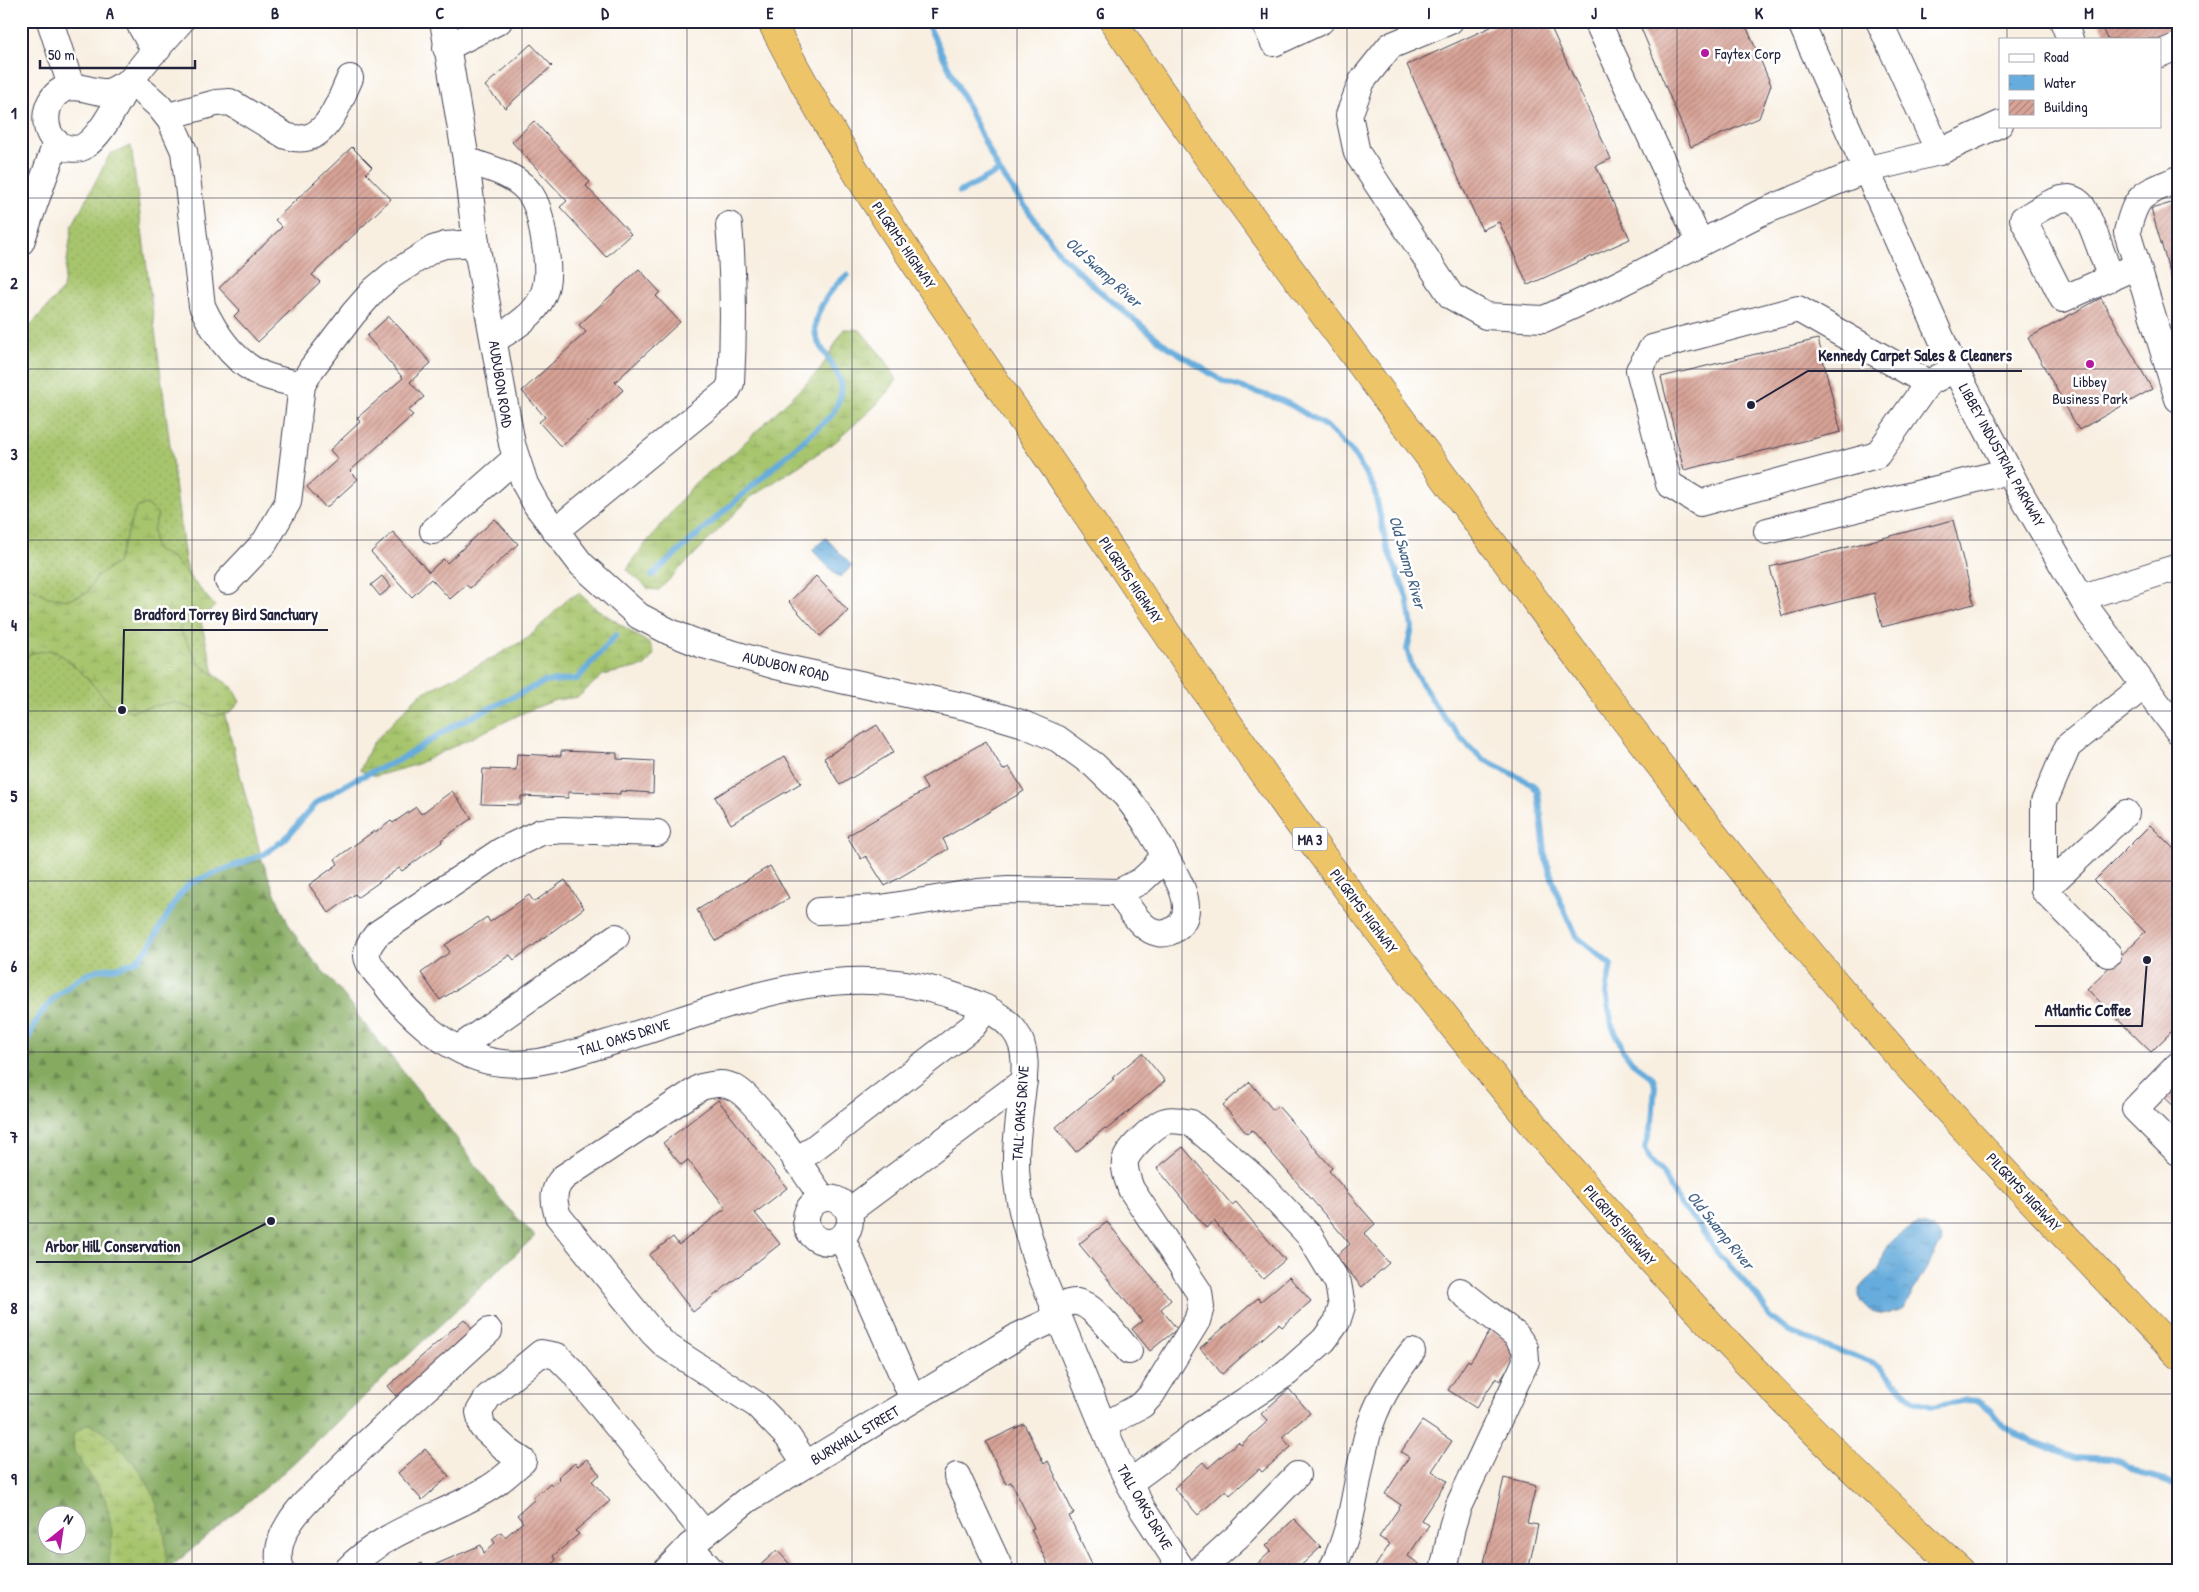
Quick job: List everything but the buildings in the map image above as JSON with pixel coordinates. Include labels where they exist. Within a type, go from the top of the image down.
[{"type":"highway","name":"PILGRIMS HIGHWAY","points":[[771,21],[836,137],[896,234],[1237,736],[1367,916],[1513,1100],[1685,1298],[1808,1426],[1961,1571]]},
{"type":"highway","name":"PILGRIMS HIGHWAY","points":[[1113,21],[1188,130],[1505,560],[1714,835],[1797,938],[1897,1054],[2052,1223],[2178,1355]]},
{"type":"street","points":[[50,21],[71,86]]},
{"type":"street","points":[[138,21],[148,41],[158,49]]},
{"type":"street","points":[[131,81],[109,92],[94,92],[71,86],[53,97],[47,109],[46,124],[49,134],[56,143],[68,149],[81,148],[88,143],[99,132],[131,81],[181,21]]},
{"type":"street","name":"AUDUBON ROAD","points":[[443,21],[466,160],[476,243],[508,429],[516,458],[533,499],[555,531],[581,564],[622,602],[639,616],[670,632],[714,649],[776,666],[967,707],[1022,723],[1058,739],[1094,765],[1126,796],[1144,820],[1164,854],[1183,893],[1186,906],[1185,916],[1180,925],[1172,932],[1154,932],[1144,927],[1135,918],[1119,892]]},
{"type":"street","points":[[446,48],[499,21]]},
{"type":"street","points":[[1264,21],[1274,43],[1321,21]]},
{"type":"street","points":[[1450,21],[1390,46],[1362,81],[1349,115],[1357,153],[1452,296],[1486,316],[1544,319],[1599,294],[1760,213],[1865,170],[1939,152],[1999,124]]},
{"type":"street","points":[[1597,21],[1700,243]]},
{"type":"street","name":"LIBBEY INDUSTRIAL PARKWAY","points":[[1800,21],[1955,369],[2009,471],[2083,597],[2091,614],[2144,686],[2169,702],[2178,730]]},
{"type":"street","points":[[1879,21],[1939,152]]},
{"type":"street","points":[[2063,21],[2070,38]]},
{"type":"street","points":[[2162,53],[2178,46]]},
{"type":"street","points":[[168,116],[216,103],[230,102],[286,136],[295,139],[306,138],[317,133],[328,123],[350,78]]},
{"type":"street","points":[[131,81],[168,116],[177,132],[184,151],[202,306],[217,336],[248,366],[264,375],[302,386]]},
{"type":"street","points":[[21,242],[56,143]]},
{"type":"street","points":[[466,160],[511,178],[523,186],[532,196],[540,214],[549,263],[548,279],[538,305],[519,325],[494,340]]},
{"type":"street","points":[[2178,179],[2144,194],[2133,207],[2127,232],[2178,399]]},
{"type":"street","points":[[555,531],[727,391],[730,383],[734,327],[734,273],[729,225]]},
{"type":"street","points":[[228,581],[266,542],[275,529],[288,502],[302,386],[312,368],[352,314],[374,290],[392,275],[433,249],[445,245],[476,243]]},
{"type":"street","points":[[2111,278],[2137,266]]},
{"type":"street","points":[[1928,383],[1798,309],[1652,348],[1639,370],[1669,484],[1700,503],[1877,455],[1928,383],[1955,369]]},
{"type":"street","points":[[433,531],[516,458]]},
{"type":"street","points":[[1767,531],[2009,471]]},
{"type":"street","points":[[2083,597],[2178,568]]},
{"type":"street","points":[[2108,954],[2044,890],[2044,802],[2068,746],[2144,686]]},
{"type":"street","points":[[2044,890],[2126,813]]},
{"type":"street","name":"TALL OAKS DRIVE","points":[[657,833],[563,830],[541,832],[500,851],[376,934],[367,952],[368,961],[396,999],[423,1026],[459,1048],[480,1058],[502,1064],[553,1059],[762,994],[800,985],[843,981],[884,981],[932,989],[969,1000],[1004,1020],[1020,1040],[1025,1065],[1016,1152],[1017,1182],[1030,1241],[1055,1313],[1129,1483],[1143,1510],[1183,1569]]},
{"type":"street","points":[[819,911],[881,908],[998,891],[1038,889],[1119,892],[1141,881],[1164,854]]},
{"type":"street","points":[[459,1048],[616,937]]},
{"type":"street","points":[[796,1162],[973,1026],[986,1008]]},
{"type":"street","points":[[2178,1065],[2135,1109],[2178,1152]]},
{"type":"street","points":[[849,1211],[1024,1081]]},
{"type":"street","points":[[806,1464],[788,1437],[757,1405],[665,1344],[652,1332],[558,1216],[553,1200],[558,1183],[564,1177],[701,1087],[712,1084],[724,1084],[741,1092],[760,1113],[822,1197]]},
{"type":"street","points":[[1103,1426],[1142,1405],[1152,1394],[1197,1321],[1201,1307],[1199,1292],[1131,1189],[1126,1174],[1125,1161],[1131,1149],[1162,1122],[1177,1120],[1191,1123],[1257,1180],[1309,1235],[1338,1283],[1342,1306],[1337,1322],[1324,1340],[1288,1373],[1204,1428],[1129,1483]]},
{"type":"street","points":[[822,1197],[831,1198],[842,1204],[849,1211],[851,1221],[849,1231],[842,1238],[831,1242],[817,1238],[808,1229],[806,1213],[812,1204],[822,1197]]},
{"type":"street","points":[[842,1238],[913,1399]]},
{"type":"street","points":[[1444,1571],[1452,1528],[1458,1508],[1526,1361],[1525,1348],[1516,1335],[1460,1291]]},
{"type":"street","name":"BURKHALL STREET","points":[[666,1571],[697,1540],[747,1500],[1072,1302],[1079,1302],[1098,1316],[1129,1351]]},
{"type":"street","points":[[282,1571],[277,1557],[289,1523],[300,1510],[363,1446],[489,1331]]},
{"type":"street","points":[[1332,1571],[1348,1532],[1361,1458],[1377,1407],[1395,1373],[1412,1352]]},
{"type":"street","points":[[346,1571],[361,1554],[397,1532],[490,1488],[523,1461],[508,1451],[482,1427],[479,1412],[488,1397],[541,1353],[557,1356],[572,1371],[697,1540],[712,1571]]},
{"type":"street","points":[[1183,1569],[1240,1535],[1296,1475]]},
{"type":"street","points":[[957,1476],[1001,1571]]},
{"type":"green space","points":[[131,146],[185,560],[262,860],[210,875],[136,961],[120,967],[97,970],[21,1055],[21,336],[63,289],[72,226],[110,154]]},
{"type":"green space","points":[[844,329],[860,330],[885,360],[897,380],[875,406],[834,443],[751,497],[659,590],[649,589],[627,570],[634,558],[695,483],[735,452],[820,370]]},
{"type":"green space","points":[[147,504],[158,514],[153,530],[155,549],[173,558],[215,606],[179,628],[199,664],[232,687],[240,702],[230,713],[213,716],[173,702],[131,711],[109,703],[86,677],[64,657],[51,650],[31,653],[21,663],[21,582],[48,597],[67,600],[87,593],[97,576],[117,563],[136,508]]},
{"type":"green space","points":[[579,593],[594,607],[650,644],[654,654],[645,666],[603,675],[578,697],[555,700],[525,712],[415,765],[376,776],[360,770],[372,744],[420,694],[485,662],[528,638],[568,599]]},
{"type":"green space","points":[[262,860],[288,922],[306,951],[345,996],[358,1016],[452,1132],[505,1205],[535,1236],[287,1469],[166,1571],[21,1571],[21,1055],[44,1009],[64,988],[89,973],[129,965],[138,959],[152,942],[182,892],[196,880]]},
{"type":"green space","points":[[87,1424],[105,1433],[124,1452],[141,1473],[152,1492],[161,1520],[165,1542],[166,1563],[164,1571],[108,1571],[112,1531],[105,1498],[74,1451],[73,1435]]},
{"type":"water","points":[[826,538],[852,566],[839,578],[812,550]]},
{"type":"water","points":[[1918,1225],[1928,1227],[1937,1232],[1942,1237],[1941,1243],[1903,1309],[1891,1313],[1869,1310],[1860,1300],[1859,1293],[1864,1283],[1879,1269],[1885,1251],[1891,1242],[1903,1232]]},
{"type":"waterway","name":"Old Swamp River","points":[[926,21],[999,171],[1061,255],[1097,289],[1164,344],[1224,382],[1291,405],[1327,427],[1354,454],[1374,488],[1387,547],[1407,597],[1412,628],[1407,649],[1412,667],[1439,711],[1469,747],[1483,759],[1532,784],[1538,792],[1546,860],[1560,901],[1576,936],[1611,965],[1606,993],[1612,1025],[1623,1050],[1632,1062],[1653,1078],[1655,1086],[1652,1121],[1645,1148],[1650,1160],[1664,1175],[1679,1203],[1698,1224],[1716,1251],[1756,1295],[1769,1316],[1789,1332],[1881,1368],[1914,1401],[1932,1406],[1967,1400],[1977,1401],[1991,1410],[2004,1426],[2018,1436],[2076,1457],[2111,1459],[2121,1462],[2146,1476],[2178,1485]]},
{"type":"waterway","points":[[960,192],[999,171]]},
{"type":"waterway","points":[[652,575],[831,416],[837,405],[842,387],[834,367],[818,342],[815,333],[816,324],[818,314],[827,296],[847,275]]},
{"type":"waterway","points":[[21,1055],[38,1017],[55,997],[76,980],[97,970],[120,967],[136,961],[149,947],[178,897],[190,883],[264,854],[285,839],[317,802],[354,780],[401,759],[453,726],[544,682],[577,679],[616,635]]},
{"type":"place","name":"Faytex Corp","points":[[1705,53]]},
{"type":"place","name":"Libbey Business Park","points":[[2090,364]]},
{"type":"place","name":"Kennedy Carpet Sales & Cleaners","points":[[1751,405]]},
{"type":"place","name":"Bradford Torrey Bird Sanctuary","points":[[122,710]]},
{"type":"place","name":"Atlantic Coffee","points":[[2147,960]]},
{"type":"place","name":"Arbor Hill Conservation","points":[[271,1221]]}]
